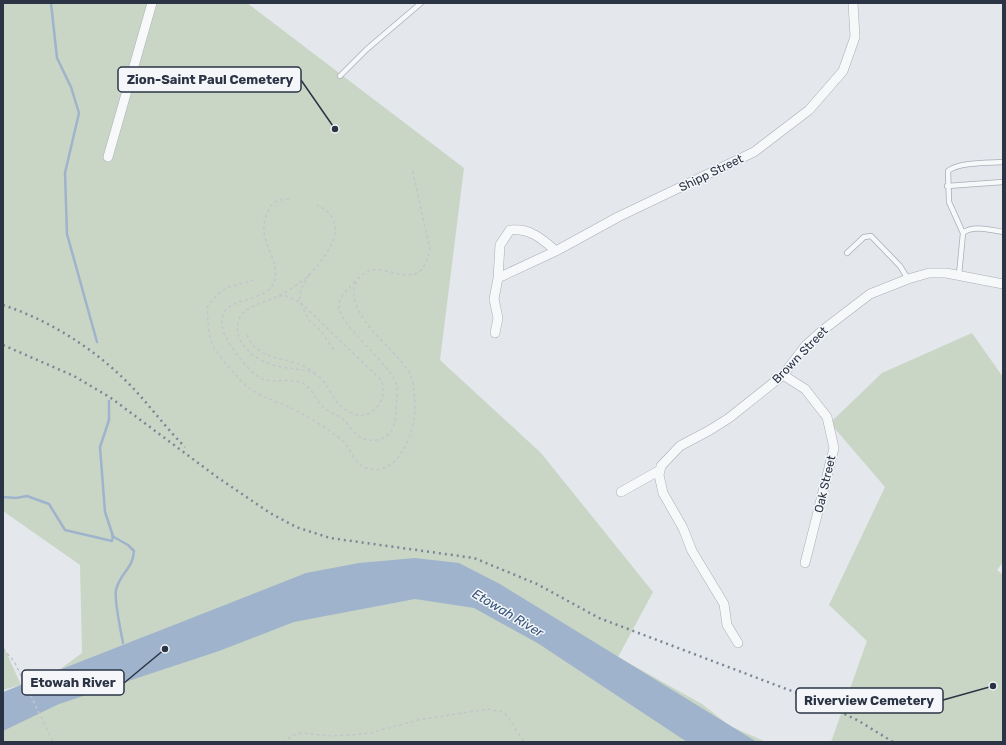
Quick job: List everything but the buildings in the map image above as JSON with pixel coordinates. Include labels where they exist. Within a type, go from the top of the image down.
[{"type":"street","points":[[108,157],[152,3]]},
{"type":"street","name":"Shipp Street","points":[[498,278],[556,251],[618,217],[754,152],[809,110],[843,71],[855,37],[853,3]]},
{"type":"street","points":[[495,333],[498,318],[494,299],[498,278],[500,245],[510,230],[522,229],[544,241],[556,251]]},
{"type":"street","name":"Brown Street","points":[[660,470],[680,446],[729,418],[783,375],[806,345],[836,319],[870,294],[908,279],[929,273],[946,273],[1003,284]]},
{"type":"street","name":"Oak Street","points":[[783,375],[805,389],[827,417],[834,448],[806,563]]},
{"type":"street","points":[[621,492],[660,470],[663,493],[683,528],[692,551],[724,604],[727,625],[738,644]]},
{"type":"lane","points":[[340,76],[367,49],[421,3]]},
{"type":"lane","points":[[959,275],[963,233],[949,202],[947,186],[948,171],[952,168],[1003,162]]},
{"type":"lane","points":[[947,186],[1003,182]]},
{"type":"lane","points":[[963,233],[967,229],[1003,232]]},
{"type":"lane","points":[[847,253],[864,237],[871,236],[900,266],[908,279]]},
{"type":"path","points":[[289,199],[278,200],[270,206],[265,216],[263,229],[265,242],[275,269],[275,279],[272,286],[264,292],[233,303],[226,310],[223,317],[222,326],[225,335],[233,349],[258,377],[265,380],[290,380],[302,383],[312,389],[323,407],[347,422],[358,436],[368,440],[378,440],[386,436],[394,427],[397,385],[393,376],[374,353],[349,327],[338,308],[339,301],[344,294],[364,272],[382,270],[405,276],[411,275],[424,267],[428,260],[430,249],[412,169]]},
{"type":"path","points":[[317,205],[329,212],[336,232],[330,250],[309,275],[302,287],[300,302],[309,320],[321,331],[334,350]]},
{"type":"path","points":[[309,275],[278,296],[245,311],[238,321],[238,336],[249,352],[258,359],[287,368],[302,369],[317,375]]},
{"type":"path","points":[[254,280],[229,286],[220,291],[207,308],[212,342],[220,355],[249,388],[308,416],[344,442],[357,463],[366,468],[375,470],[392,464],[406,445],[413,428],[414,388],[407,369],[375,335],[362,316],[355,300],[353,290],[356,280]]},
{"type":"path","points":[[247,336],[249,341],[261,353],[282,360],[298,362],[309,368],[326,386],[337,403],[348,412],[360,416],[367,415],[378,406],[382,400],[383,390],[379,376],[300,302],[286,296],[278,296]]},
{"type":"path","points":[[3,649],[14,662],[53,742]]},
{"type":"path","points":[[282,742],[292,735],[302,733],[350,736],[418,720],[488,709],[503,712],[508,717],[524,742]]},
{"type":"green space","points":[[3,3],[247,3],[464,168],[440,360],[541,453],[653,592],[618,657],[702,704],[730,726],[766,742],[3,742],[3,711],[82,653],[80,565],[3,511]]},
{"type":"green space","points":[[972,333],[1003,377],[1003,562],[997,570],[1003,575],[1003,742],[831,742],[867,641],[829,605],[885,487],[830,423],[882,373]]},
{"type":"green space","points":[[3,645],[21,685],[3,690]]},
{"type":"water","name":"Etowah River","points":[[415,558],[459,563],[500,584],[757,742],[687,742],[539,644],[474,608],[415,599],[294,622],[219,651],[59,704],[3,731],[3,692],[306,573],[359,563]]},
{"type":"waterway","points":[[51,3],[57,58],[71,87],[79,113],[65,173],[67,234],[97,342]]},
{"type":"waterway","points":[[3,497],[16,498],[27,496],[49,504],[65,530],[112,541],[113,536],[105,512],[100,447],[109,420],[109,401]]},
{"type":"waterway","points":[[112,536],[128,545],[134,551],[129,567],[120,579],[116,590],[117,608],[123,643]]},
{"type":"railway","points":[[3,305],[36,318],[83,345],[124,379],[185,447]]},
{"type":"railway","points":[[3,345],[74,376],[111,398],[217,477],[270,513],[296,527],[330,538],[474,558],[537,584],[599,618],[818,701],[859,721],[893,742]]},
{"type":"place","name":"Zion-Saint Paul Cemetery","points":[[335,129]]},
{"type":"place","name":"Etowah River","points":[[165,649]]},
{"type":"place","name":"Riverview Cemetery","points":[[993,686]]}]
